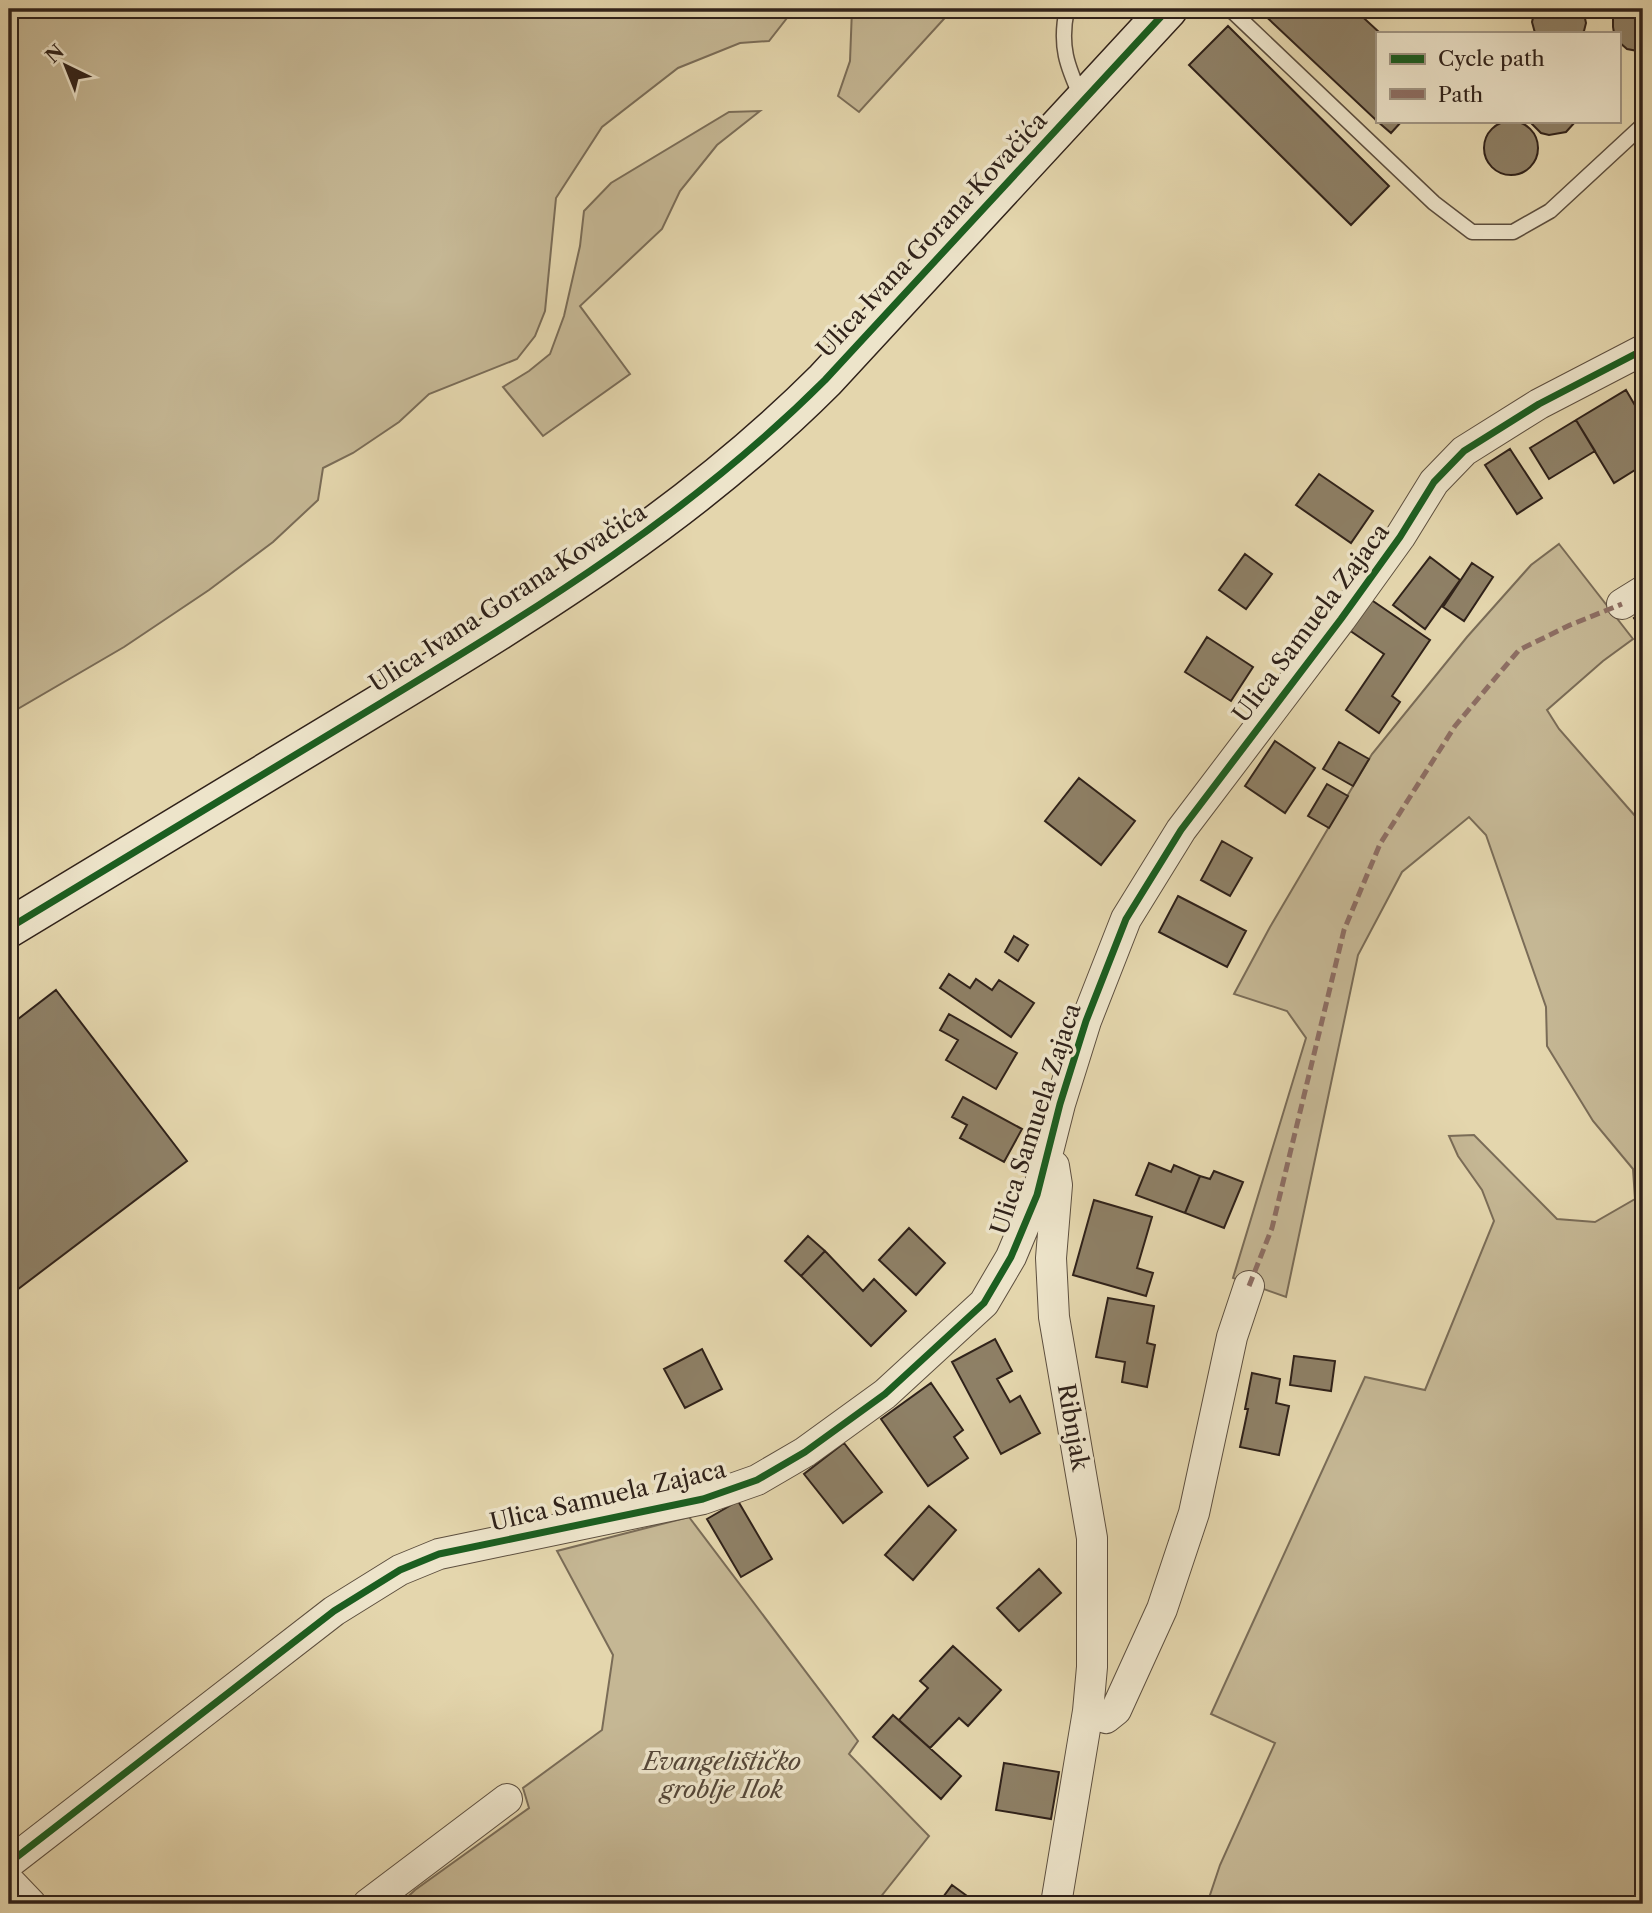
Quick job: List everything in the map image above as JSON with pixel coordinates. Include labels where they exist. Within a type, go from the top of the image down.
[{"type":"main road","name":"Ulica Ivana Gorana Kovačića","points":[[9,928],[494,634],[591,572],[710,485],[780,425],[862,342],[1168,9]]},
{"type":"street","name":"Ulica Samuela Zajaca","points":[[9,1863],[334,1611],[401,1570],[439,1554],[703,1499],[757,1479],[805,1452],[885,1394],[984,1303],[1011,1257],[1037,1195],[1060,1104],[1086,1021],[1126,919],[1181,830],[1341,619],[1434,482],[1474,445],[1539,404],[1643,350]]},
{"type":"street","name":"Ribnjak","points":[[1050,1144],[1057,1185],[1051,1258],[1054,1317],[1092,1538],[1092,1667],[1088,1711],[1056,1904]]},
{"type":"street","points":[[1088,1711],[1106,1718],[1116,1710],[1162,1609],[1194,1513],[1232,1337],[1249,1286]]},
{"type":"street","points":[[368,1904],[507,1800]]},
{"type":"street","points":[[9,1881],[31,1904]]},
{"type":"lane","points":[[1067,9],[1063,25],[1063,48],[1068,69],[1083,100]]},
{"type":"lane","points":[[1230,9],[1434,203],[1472,232],[1513,232],[1550,211],[1643,125]]},
{"type":"green space","points":[[9,9],[794,9],[769,41],[740,43],[678,68],[602,127],[556,198],[545,311],[535,336],[517,359],[429,394],[399,422],[353,453],[323,468],[318,500],[273,542],[209,590],[124,647],[9,714]]},
{"type":"green space","points":[[852,9],[953,9],[859,112],[838,96],[850,61]]},
{"type":"green space","points":[[760,111],[717,145],[680,191],[662,229],[580,306],[630,374],[543,436],[503,387],[550,354],[564,316],[580,246],[584,211],[611,183],[729,112]]},
{"type":"green space","points":[[1559,544],[1633,639],[1603,661],[1547,710],[1559,729],[1643,825],[1643,1904],[1207,1904],[1220,1865],[1275,1743],[1211,1714],[1365,1377],[1425,1390],[1494,1221],[1482,1190],[1458,1156],[1449,1136],[1474,1135],[1557,1219],[1595,1222],[1635,1199],[1633,1169],[1593,1121],[1547,1046],[1546,1007],[1486,835],[1469,817],[1402,872],[1358,955],[1286,1297],[1233,1278],[1306,1038],[1287,1011],[1234,994],[1270,927],[1372,754],[1467,637],[1531,565]]},
{"type":"green space","name":"Evangelističko groblje Ilok","points":[[689,1517],[858,1741],[849,1754],[929,1836],[875,1904],[400,1904],[415,1890],[529,1808],[523,1788],[602,1730],[613,1655],[557,1551]]},
{"type":"building","points":[[1258,9],[1354,9],[1379,32],[1376,32],[1376,120]]},
{"type":"building","points":[[1535,9],[1583,9],[1586,23],[1583,32],[1535,32],[1532,22]]},
{"type":"building","points":[[1618,9],[1643,9],[1643,52],[1627,49],[1620,43],[1620,32],[1614,32],[1613,18]]},
{"type":"building","points":[[1228,26],[1389,186],[1351,225],[1189,65]]},
{"type":"building","points":[[1378,122],[1401,122],[1391,133]]},
{"type":"building","points":[[1530,122],[1575,122],[1566,132],[1549,135],[1541,133]]},
{"type":"building","points":[[1501,123],[1521,123],[1530,129],[1536,138],[1536,158],[1530,167],[1521,173],[1501,173],[1492,167],[1486,158],[1486,138],[1492,129]]},
{"type":"building","points":[[1626,390],[1643,419],[1643,442],[1636,447],[1643,459],[1643,465],[1614,483],[1576,420]]},
{"type":"building","points":[[1576,420],[1595,451],[1549,479],[1530,448]]},
{"type":"building","points":[[1510,449],[1542,498],[1517,514],[1485,465]]},
{"type":"building","points":[[1319,474],[1373,511],[1351,543],[1296,505]]},
{"type":"building","points":[[1245,554],[1272,574],[1246,609],[1219,590]]},
{"type":"building","points":[[1430,557],[1460,580],[1425,629],[1393,605]]},
{"type":"building","points":[[1472,563],[1493,577],[1464,621],[1443,607]]},
{"type":"building","points":[[1370,599],[1430,640],[1392,696],[1400,702],[1379,733],[1346,710],[1384,654],[1349,630]]},
{"type":"building","points":[[1643,612],[1643,631],[1634,618]]},
{"type":"building","points":[[1207,637],[1253,667],[1231,701],[1185,672]]},
{"type":"building","points":[[1275,741],[1315,768],[1285,813],[1245,786]]},
{"type":"building","points":[[1339,742],[1369,759],[1353,786],[1323,769]]},
{"type":"building","points":[[1079,778],[1135,821],[1101,865],[1045,821]]},
{"type":"building","points":[[1327,784],[1348,796],[1329,828],[1308,816]]},
{"type":"building","points":[[1222,841],[1252,858],[1230,896],[1201,880]]},
{"type":"building","points":[[1178,896],[1246,931],[1227,967],[1159,932]]},
{"type":"building","points":[[1014,936],[1028,945],[1018,961],[1005,952]]},
{"type":"building","points":[[949,974],[970,988],[976,979],[992,990],[999,980],[1034,1003],[1011,1037],[940,988]]},
{"type":"building","points":[[56,990],[187,1161],[9,1296],[9,1026]]},
{"type":"building","points":[[949,1014],[1017,1053],[996,1089],[946,1060],[958,1040],[940,1030]]},
{"type":"building","points":[[963,1097],[1022,1129],[1004,1162],[960,1138],[967,1125],[952,1117]]},
{"type":"building","points":[[1149,1163],[1171,1172],[1174,1165],[1200,1176],[1185,1213],[1136,1195]]},
{"type":"building","points":[[1214,1171],[1243,1182],[1224,1228],[1185,1213],[1200,1176],[1210,1179]]},
{"type":"building","points":[[1094,1200],[1152,1217],[1137,1268],[1153,1273],[1146,1296],[1073,1275]]},
{"type":"building","points":[[909,1228],[945,1263],[916,1295],[879,1260]]},
{"type":"building","points":[[808,1236],[825,1251],[801,1276],[785,1261]]},
{"type":"building","points":[[825,1251],[863,1291],[874,1279],[906,1311],[871,1346],[801,1276]]},
{"type":"building","points":[[1108,1298],[1154,1306],[1147,1343],[1155,1345],[1147,1387],[1122,1382],[1125,1362],[1096,1357]]},
{"type":"building","points":[[995,1339],[1012,1371],[997,1379],[1010,1402],[1020,1396],[1040,1433],[1001,1454],[952,1362]]},
{"type":"building","points":[[702,1349],[722,1389],[685,1408],[664,1369]]},
{"type":"building","points":[[1294,1356],[1335,1361],[1331,1391],[1290,1385]]},
{"type":"building","points":[[1252,1373],[1280,1379],[1276,1403],[1289,1406],[1279,1455],[1240,1447]]},
{"type":"building","points":[[931,1383],[963,1430],[954,1437],[968,1458],[928,1486],[881,1419]]},
{"type":"building","points":[[844,1443],[882,1492],[843,1523],[804,1474]]},
{"type":"building","points":[[738,1501],[772,1559],[741,1577],[707,1519]]},
{"type":"building","points":[[929,1506],[956,1530],[913,1580],[885,1555]]},
{"type":"building","points":[[1039,1569],[1061,1593],[1019,1631],[997,1608]]},
{"type":"building","points":[[953,1646],[1001,1690],[968,1726],[959,1718],[930,1748],[899,1720],[928,1688],[920,1681]]},
{"type":"building","points":[[893,1715],[961,1776],[941,1799],[873,1737]]},
{"type":"building","points":[[1004,1763],[1059,1772],[1051,1819],[996,1810]]},
{"type":"building","points":[[952,1885],[978,1904],[938,1904]]},
{"type":"marked path","points":[[1249,1286],[1272,1228],[1344,930],[1380,844],[1455,726],[1519,650],[1622,604]]},
{"type":"cycle path","points":[[9,928],[557,593],[613,555],[722,473],[825,380],[1168,9]]},
{"type":"cycle path","points":[[9,1863],[334,1611],[400,1570],[439,1554],[703,1499],[757,1480],[805,1452],[885,1394],[984,1303],[1011,1257],[1037,1195],[1060,1104],[1086,1021],[1126,919],[1181,830],[1341,619],[1400,537],[1434,482],[1464,451],[1539,404],[1643,350]]}]
